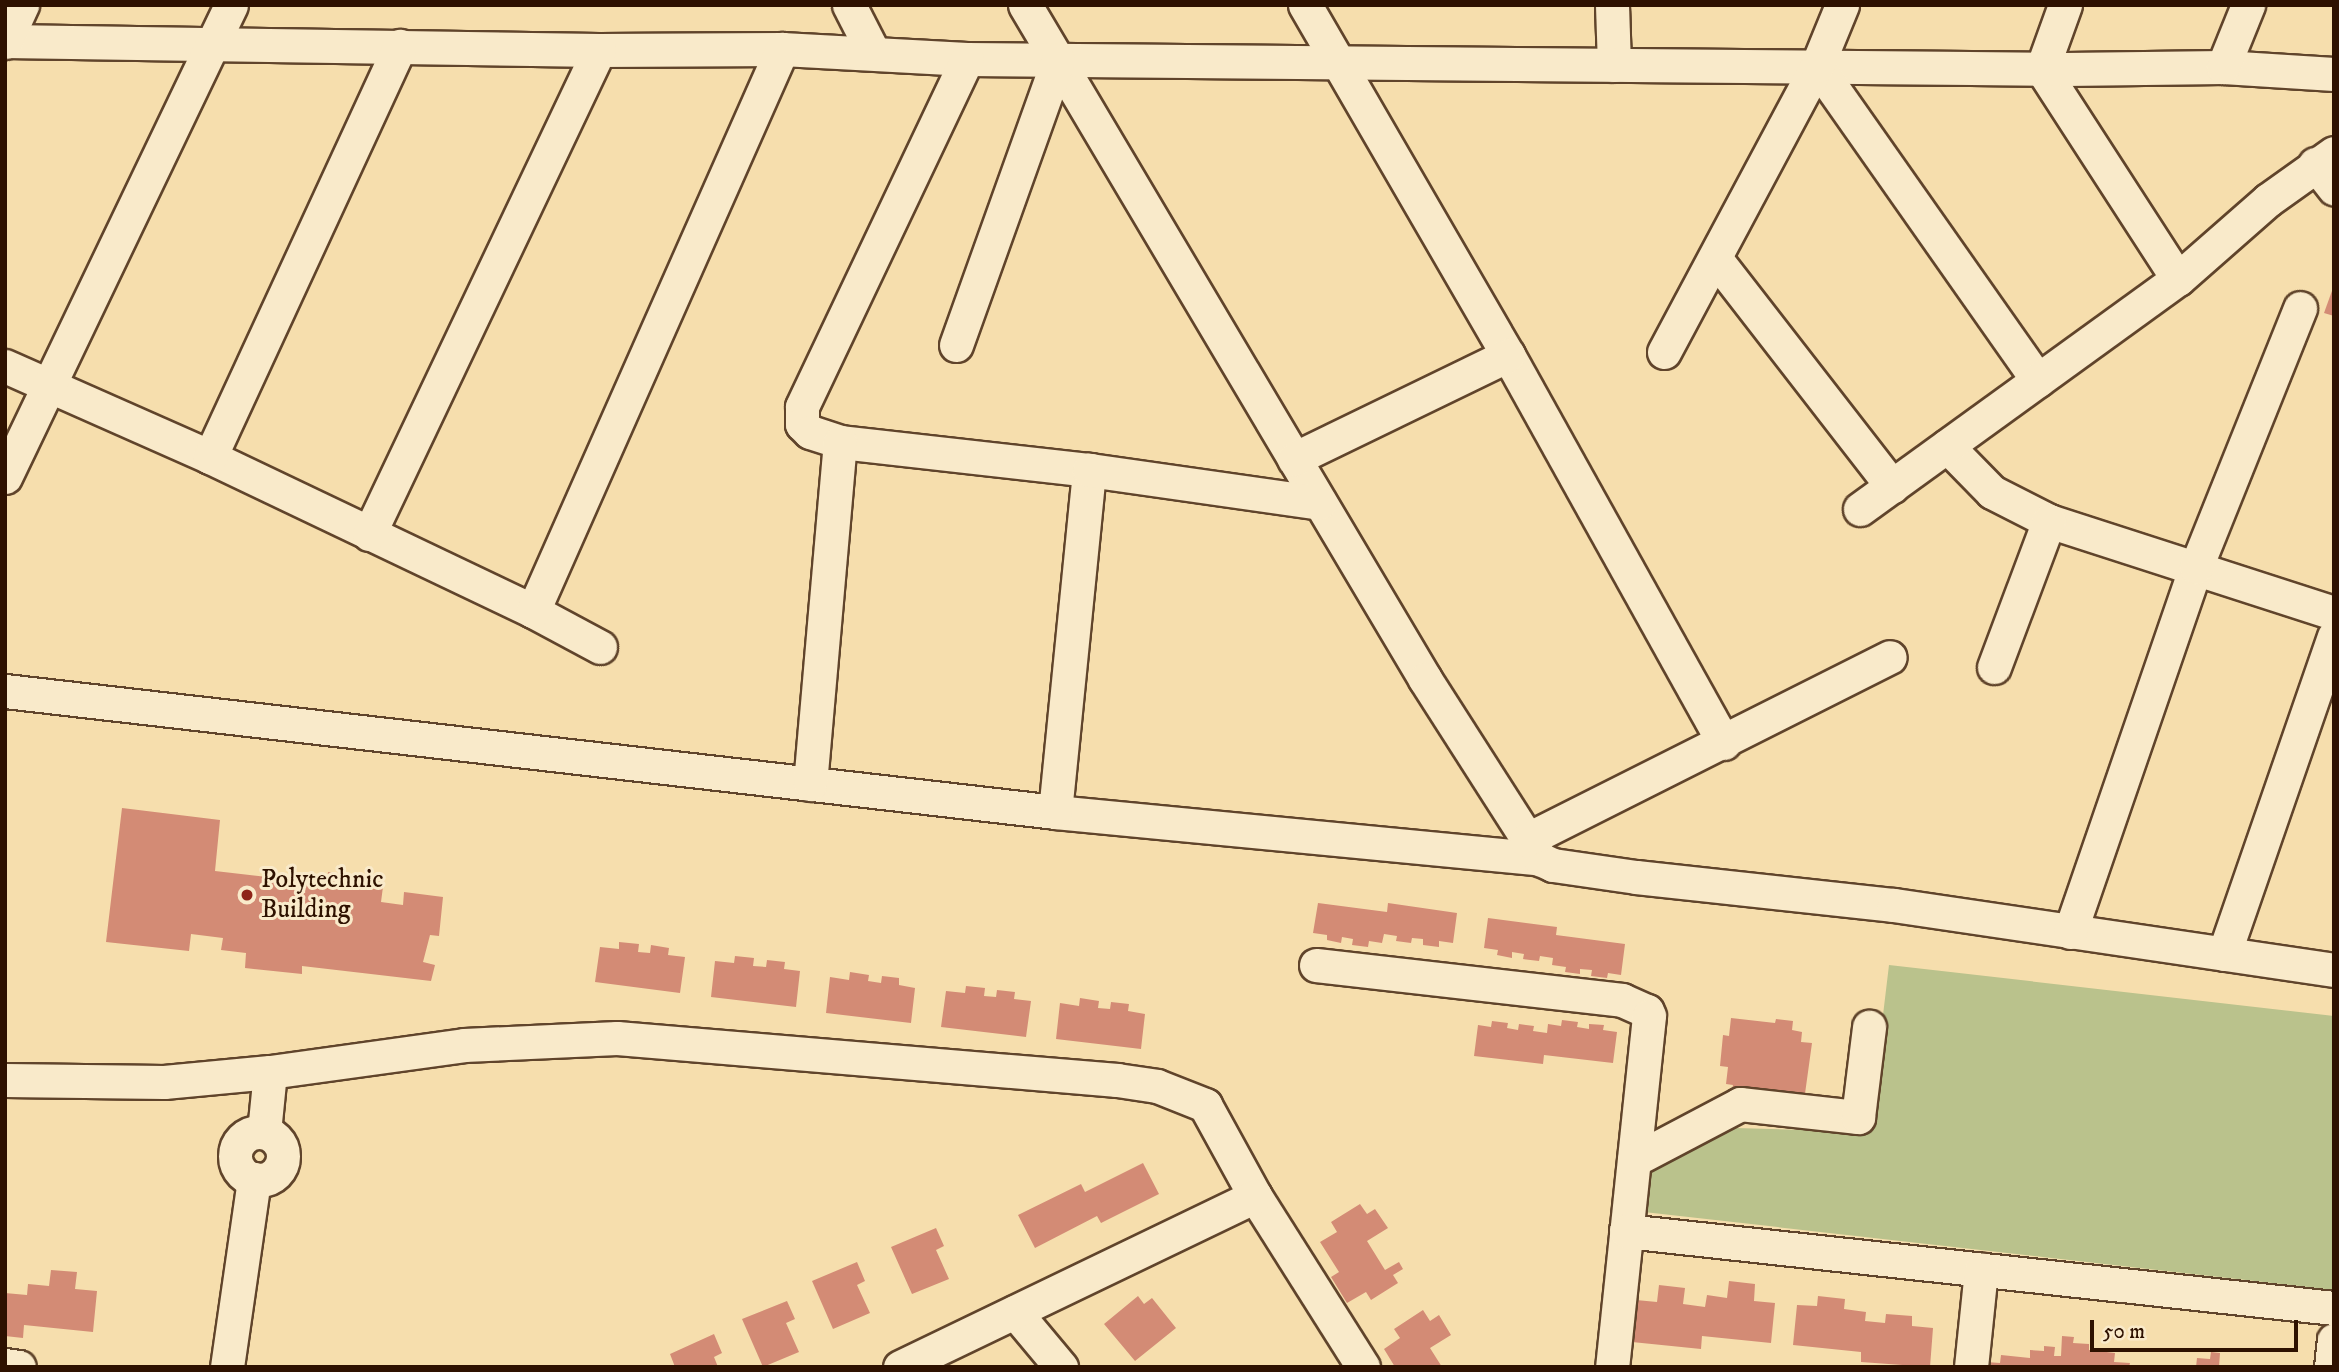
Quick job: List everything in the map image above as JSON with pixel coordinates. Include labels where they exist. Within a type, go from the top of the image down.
[{"type":"street","points":[[22,5],[5,41],[599,50],[782,49],[967,59],[2042,69],[2223,66],[2334,74]]},
{"type":"street","points":[[5,477],[231,5]]},
{"type":"street","points":[[849,5],[873,52]]},
{"type":"street","points":[[1025,5],[1425,679],[1533,849],[1553,864],[1636,877],[1894,905],[2334,971]]},
{"type":"street","points":[[1305,5],[1508,355],[1724,743]]},
{"type":"street","points":[[1612,5],[1614,65]]},
{"type":"street","points":[[1664,352],[1817,66],[1842,5]]},
{"type":"street","points":[[2042,69],[2065,5]]},
{"type":"street","points":[[2223,66],[2248,5]]},
{"type":"street","points":[[210,457],[400,46]]},
{"type":"street","points":[[533,611],[782,49]]},
{"type":"street","points":[[369,534],[599,50]]},
{"type":"street","points":[[967,59],[802,408],[802,424],[810,432],[840,442],[1089,470],[1320,503]]},
{"type":"street","points":[[956,345],[1058,60]]},
{"type":"street","points":[[1817,66],[2038,380]]},
{"type":"street","points":[[2042,69],[2178,279]]},
{"type":"street","points":[[1860,509],[2178,279],[2268,200],[2327,169]]},
{"type":"street","points":[[1714,258],[1892,486]]},
{"type":"street","points":[[2070,932],[2196,567],[2300,308]]},
{"type":"street","points":[[1294,459],[1508,355]]},
{"type":"street","points":[[5,366],[48,388],[210,457],[533,611],[600,647]]},
{"type":"street","points":[[810,784],[840,442]]},
{"type":"street","points":[[1947,446],[1992,492],[2049,521],[2334,614]]},
{"type":"street","points":[[1055,811],[1089,470]]},
{"type":"street","points":[[1994,667],[2049,521]]},
{"type":"street","points":[[2224,954],[2334,637]]},
{"type":"street","points":[[5,691],[1055,811],[1533,849],[1724,743],[1891,657]]},
{"type":"street","points":[[1316,965],[1622,1000],[1643,1008],[1649,1016],[1626,1231],[1618,1366]]},
{"type":"street","points":[[1634,1160],[1740,1104],[1857,1116],[1869,1027]]},
{"type":"street","points":[[5,1080],[164,1082],[270,1072],[464,1045],[617,1038],[1118,1080],[1157,1086],[1205,1105],[1255,1196],[1363,1367]]},
{"type":"street","points":[[227,1367],[254,1179],[239,1169],[236,1151],[246,1136],[264,1132],[270,1072]]},
{"type":"street","points":[[900,1367],[1255,1196]]},
{"type":"street","points":[[1626,1231],[2334,1308]]},
{"type":"street","points":[[1971,1367],[1981,1270]]},
{"type":"street","points":[[1015,1312],[1061,1367]]},
{"type":"street","points":[[2331,1367],[2334,1340]]},
{"type":"street","points":[[5,1365],[19,1367]]},
{"type":"green space","points":[[1889,965],[2334,1016],[2334,1290],[1644,1212],[1648,1173],[1736,1128],[1869,1132]]},
{"type":"building","points":[[2334,288],[2334,316],[2324,313]]},
{"type":"building","name":"Polytechnic Building","points":[[122,808],[220,820],[215,871],[327,884],[328,872],[384,879],[381,902],[403,905],[404,892],[443,897],[439,936],[430,935],[423,962],[435,965],[431,981],[302,966],[302,974],[245,968],[246,953],[221,950],[223,938],[191,934],[189,951],[106,942]]},
{"type":"building","points":[[1318,903],[1387,912],[1388,903],[1457,913],[1453,943],[1439,941],[1439,947],[1423,945],[1423,939],[1412,938],[1411,943],[1396,941],[1397,936],[1384,934],[1382,943],[1369,941],[1368,947],[1352,945],[1353,939],[1342,937],[1341,943],[1327,940],[1327,935],[1313,933]]},
{"type":"building","points":[[1488,918],[1557,927],[1556,935],[1625,944],[1621,975],[1608,973],[1607,978],[1591,976],[1592,970],[1580,969],[1580,974],[1565,972],[1566,967],[1552,965],[1553,958],[1540,956],[1539,961],[1523,959],[1524,954],[1512,952],[1512,958],[1497,955],[1498,950],[1484,948]]},
{"type":"building","points":[[619,942],[639,944],[638,952],[650,953],[651,945],[669,948],[668,955],[685,957],[680,993],[595,982],[600,947],[619,949]]},
{"type":"building","points":[[735,956],[754,958],[753,966],[766,967],[767,960],[785,962],[784,969],[800,971],[796,1007],[711,997],[715,961],[734,963]]},
{"type":"building","points":[[850,972],[869,975],[868,981],[881,983],[882,976],[899,978],[899,985],[915,988],[911,1023],[826,1013],[830,977],[849,980]]},
{"type":"building","points":[[966,986],[985,988],[984,996],[996,997],[997,990],[1015,992],[1014,999],[1031,1001],[1026,1037],[941,1027],[946,991],[965,993]]},
{"type":"building","points":[[1080,998],[1099,1001],[1098,1008],[1110,1009],[1111,1002],[1129,1004],[1128,1011],[1145,1014],[1141,1049],[1056,1039],[1060,1003],[1079,1006]]},
{"type":"building","points":[[1731,1018],[1775,1023],[1776,1019],[1793,1021],[1792,1030],[1802,1032],[1801,1042],[1812,1043],[1804,1101],[1732,1089],[1733,1085],[1726,1084],[1728,1067],[1720,1066],[1723,1035],[1729,1036]]},
{"type":"building","points":[[1562,1020],[1578,1022],[1577,1027],[1589,1029],[1589,1024],[1604,1025],[1603,1030],[1617,1032],[1613,1063],[1544,1055],[1543,1064],[1474,1056],[1478,1025],[1491,1027],[1492,1021],[1508,1023],[1507,1028],[1518,1030],[1519,1024],[1534,1026],[1533,1031],[1547,1033],[1548,1024],[1561,1026]]},
{"type":"building","points":[[1143,1163],[1159,1194],[1101,1223],[1097,1216],[1035,1248],[1018,1215],[1081,1184],[1085,1192]]},
{"type":"building","points":[[1360,1204],[1367,1214],[1375,1209],[1388,1228],[1367,1241],[1385,1270],[1399,1262],[1403,1269],[1393,1275],[1398,1283],[1371,1300],[1366,1292],[1347,1303],[1331,1277],[1339,1272],[1320,1242],[1337,1232],[1331,1222]]},
{"type":"building","points":[[936,1228],[944,1246],[936,1250],[949,1279],[912,1294],[891,1247]]},
{"type":"building","points":[[857,1262],[865,1281],[857,1285],[870,1313],[833,1329],[812,1281]]},
{"type":"building","points":[[51,1270],[77,1272],[75,1289],[97,1291],[93,1332],[24,1325],[23,1338],[5,1336],[5,1293],[27,1295],[28,1284],[49,1286]]},
{"type":"building","points":[[1729,1281],[1755,1284],[1754,1301],[1775,1303],[1771,1343],[1702,1336],[1701,1349],[1632,1342],[1636,1300],[1657,1302],[1659,1285],[1685,1288],[1683,1304],[1705,1307],[1707,1295],[1727,1298]]},
{"type":"building","points":[[1138,1296],[1144,1304],[1152,1298],[1176,1328],[1135,1361],[1104,1324]]},
{"type":"building","points":[[1818,1296],[1845,1299],[1844,1309],[1866,1312],[1865,1321],[1885,1323],[1886,1314],[1912,1316],[1912,1326],[1933,1328],[1930,1367],[1861,1362],[1861,1352],[1793,1345],[1797,1305],[1817,1306]]},
{"type":"building","points":[[787,1301],[795,1319],[786,1323],[799,1352],[763,1367],[742,1319]]},
{"type":"building","points":[[1423,1310],[1430,1321],[1439,1315],[1451,1335],[1430,1348],[1442,1367],[1395,1367],[1384,1349],[1400,1338],[1394,1329]]},
{"type":"building","points":[[714,1334],[722,1353],[714,1357],[718,1367],[675,1367],[670,1354]]},
{"type":"building","points":[[2062,1336],[2074,1337],[2073,1343],[2089,1344],[2089,1350],[2115,1353],[2114,1362],[2130,1363],[2129,1367],[1986,1367],[1986,1362],[2000,1363],[2001,1355],[2030,1358],[2030,1350],[2044,1351],[2044,1346],[2055,1347],[2054,1356],[2061,1356]]},
{"type":"building","points":[[2211,1352],[2220,1353],[2219,1367],[2196,1367],[2197,1358],[2210,1359]]},
{"type":"place","name":"Polytechnic Building","points":[[247,895]]}]
